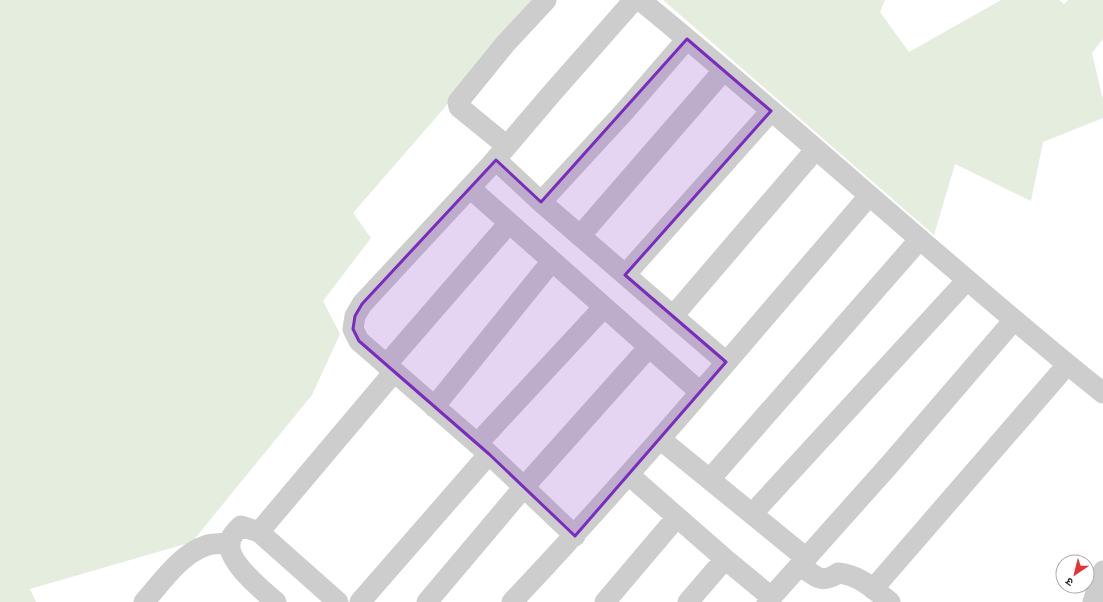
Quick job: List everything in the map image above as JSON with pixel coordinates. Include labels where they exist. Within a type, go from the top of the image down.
[{"type":"street","points":[[546,0],[506,43],[458,102],[459,107],[501,153],[541,202],[726,362]]},
{"type":"street","points":[[575,536],[483,449],[359,340],[353,329],[355,316],[362,304],[470,188],[634,0]]},
{"type":"street","points":[[640,0],[687,38],[1067,365],[1103,393]]},
{"type":"street","points":[[541,202],[624,112],[687,38]]},
{"type":"street","points":[[580,236],[724,70]]},
{"type":"street","points":[[625,275],[771,111]]},
{"type":"street","points":[[673,316],[816,149]]},
{"type":"street","points":[[470,188],[700,392]]},
{"type":"street","points":[[512,602],[575,536],[629,475],[869,196]]},
{"type":"street","points":[[258,532],[509,223]]},
{"type":"street","points":[[710,480],[920,239]]},
{"type":"street","points":[[434,407],[552,261]]},
{"type":"street","points":[[752,514],[967,280]]},
{"type":"street","points":[[360,602],[483,449],[604,307]]},
{"type":"street","points":[[629,475],[725,559],[769,600],[891,463],[1014,320]]},
{"type":"street","points":[[427,602],[524,487],[649,347]]},
{"type":"street","points":[[873,589],[1067,365]]},
{"type":"street","points":[[660,439],[752,514],[818,578],[824,580],[832,577],[838,572],[849,574],[858,578],[890,602]]},
{"type":"street","points":[[605,602],[677,517]]},
{"type":"street","points":[[264,598],[230,552],[230,543],[233,533],[241,526],[258,532],[338,602]]},
{"type":"street","points":[[144,602],[190,553],[206,545],[230,543]]},
{"type":"street","points":[[688,602],[725,559]]},
{"type":"street","points":[[1093,602],[1103,571]]},
{"type":"highlighted area","points":[[687,39],[771,111],[625,275],[726,362],[575,536],[489,454],[359,341],[353,329],[355,316],[362,304],[496,160],[541,202]]},
{"type":"green space","points":[[0,0],[538,0],[353,213],[371,238],[323,301],[340,334],[312,395],[192,542],[30,589],[36,602],[0,602]]},
{"type":"green space","points":[[663,0],[885,0],[880,12],[909,52],[1001,0],[1059,0],[1064,4],[1068,0],[1103,0],[1103,39],[1092,53],[1103,100],[1103,118],[1043,142],[1031,201],[955,164],[934,235]]}]
